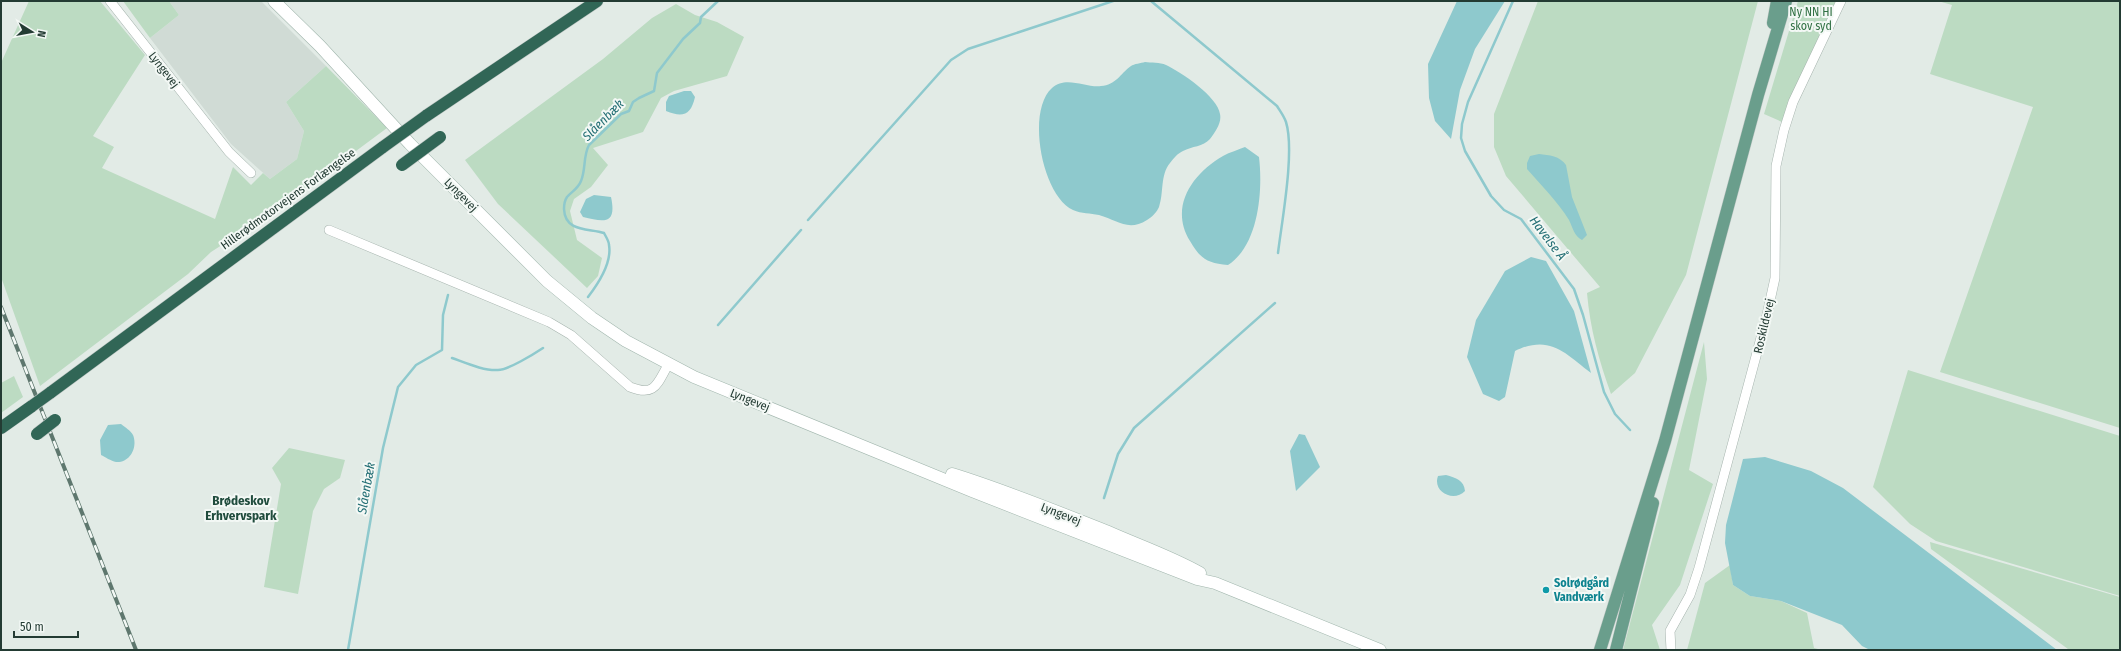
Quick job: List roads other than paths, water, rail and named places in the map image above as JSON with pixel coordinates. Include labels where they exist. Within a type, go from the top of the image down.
[{"type":"highway","name":"Hillerødmotorvejens Forlængelse","points":[[1,428],[426,116],[597,1]]},
{"type":"highway","points":[[402,165],[440,137]]},
{"type":"highway","points":[[37,434],[55,420]]},
{"type":"main road","name":"Lyngevej","points":[[274,1],[320,46],[410,144],[547,281],[592,318],[626,341],[668,365],[719,388],[1077,532],[1197,579],[1215,583],[1380,650]]},
{"type":"main road","points":[[1758,94],[1777,1]]},
{"type":"main road","points":[[1600,650],[1617,599],[1664,441],[1758,94],[1786,1]]},
{"type":"main road","points":[[1616,650],[1654,495],[1664,441]]},
{"type":"main road","points":[[1607,650],[1617,599]]},
{"type":"street","name":"Lyngevej","points":[[110,1],[229,152],[251,173]]},
{"type":"street","name":"Roskildevej","points":[[1671,650],[1670,631],[1690,595],[1699,568],[1766,319],[1775,271],[1776,166],[1784,130],[1793,102],[1841,1]]},
{"type":"street","points":[[329,230],[549,322],[571,335],[630,387],[635,389],[649,391],[656,386],[668,365]]},
{"type":"water","points":[[1457,1],[1505,1],[1475,49],[1460,90],[1451,139],[1435,121],[1429,98],[1428,64]]},
{"type":"water","points":[[1145,62],[1166,65],[1189,79],[1206,93],[1218,107],[1220,121],[1218,127],[1207,142],[1186,149],[1176,156],[1170,163],[1163,179],[1159,207],[1157,211],[1147,220],[1134,225],[1128,225],[1099,215],[1073,210],[1062,202],[1053,188],[1046,171],[1041,152],[1039,133],[1040,115],[1044,99],[1052,88],[1063,82],[1095,86],[1106,85],[1114,81],[1131,66]]},
{"type":"water","points":[[684,91],[691,91],[695,97],[689,111],[682,114],[677,114],[666,111],[666,102],[669,96]]},
{"type":"water","points":[[1245,147],[1259,157],[1260,185],[1257,216],[1246,244],[1238,256],[1228,265],[1210,262],[1198,252],[1190,241],[1184,228],[1182,216],[1183,204],[1187,192],[1202,172],[1223,156]]},
{"type":"water","points":[[1539,154],[1557,158],[1566,165],[1572,197],[1587,235],[1582,240],[1575,234],[1569,220],[1560,207],[1527,169],[1527,163],[1530,156]]},
{"type":"water","points":[[594,195],[611,197],[612,213],[607,219],[597,220],[583,217],[580,212],[586,199]]},
{"type":"water","points":[[1531,257],[1546,261],[1574,311],[1591,373],[1556,348],[1538,344],[1527,346],[1515,351],[1505,397],[1499,401],[1483,394],[1467,357],[1476,320],[1505,271]]},
{"type":"water","points":[[121,424],[133,435],[134,449],[125,460],[116,462],[101,455],[100,440],[108,425]]},
{"type":"water","points":[[1299,434],[1305,435],[1320,467],[1296,491],[1290,451]]},
{"type":"water","points":[[1765,457],[1811,471],[1843,488],[2057,650],[1870,650],[1862,646],[1842,625],[1781,601],[1750,596],[1733,585],[1725,543],[1726,525],[1743,459]]},
{"type":"water","points":[[1446,475],[1456,478],[1461,482],[1465,491],[1455,496],[1450,496],[1441,491],[1437,482],[1438,476]]},
{"type":"waterway","name":"Slåenbæk","points":[[588,297],[600,279],[606,265],[609,252],[608,242],[604,233],[573,226],[565,217],[564,209],[567,197],[580,184],[584,172],[587,149],[589,145],[621,114],[629,111],[633,102],[654,91],[657,73],[683,39],[700,23],[701,17],[718,1]]},
{"type":"waterway","points":[[808,220],[951,60],[968,49],[1113,1]]},
{"type":"waterway","points":[[1151,1],[1277,106],[1284,118],[1286,122],[1289,150],[1285,205],[1278,253]]},
{"type":"waterway","name":"Havelse Å","points":[[1513,1],[1468,102],[1462,124],[1461,138],[1465,151],[1491,196],[1504,210],[1521,219],[1574,289],[1583,315],[1604,392],[1615,414],[1630,430]]},
{"type":"waterway","points":[[718,325],[801,230]]},
{"type":"waterway","name":"Slåenbæk","points":[[348,650],[383,448],[398,387],[416,365],[442,350],[443,315],[448,295]]},
{"type":"waterway","points":[[1104,498],[1118,454],[1134,428],[1275,303]]},
{"type":"waterway","name":"Slåenbæk","points":[[452,358],[481,368],[498,370],[514,365],[543,348]]},
{"type":"railway","points":[[1,307],[136,650]]},
{"type":"place","name":"Solrødgård Vandværk","points":[[1546,590]]},
{"type":"district","name":"Brødeskov Erhvervspark","points":[[241,508]]},
{"type":"park label","name":"Ny NN HI skov syd","points":[[1811,19]]}]
